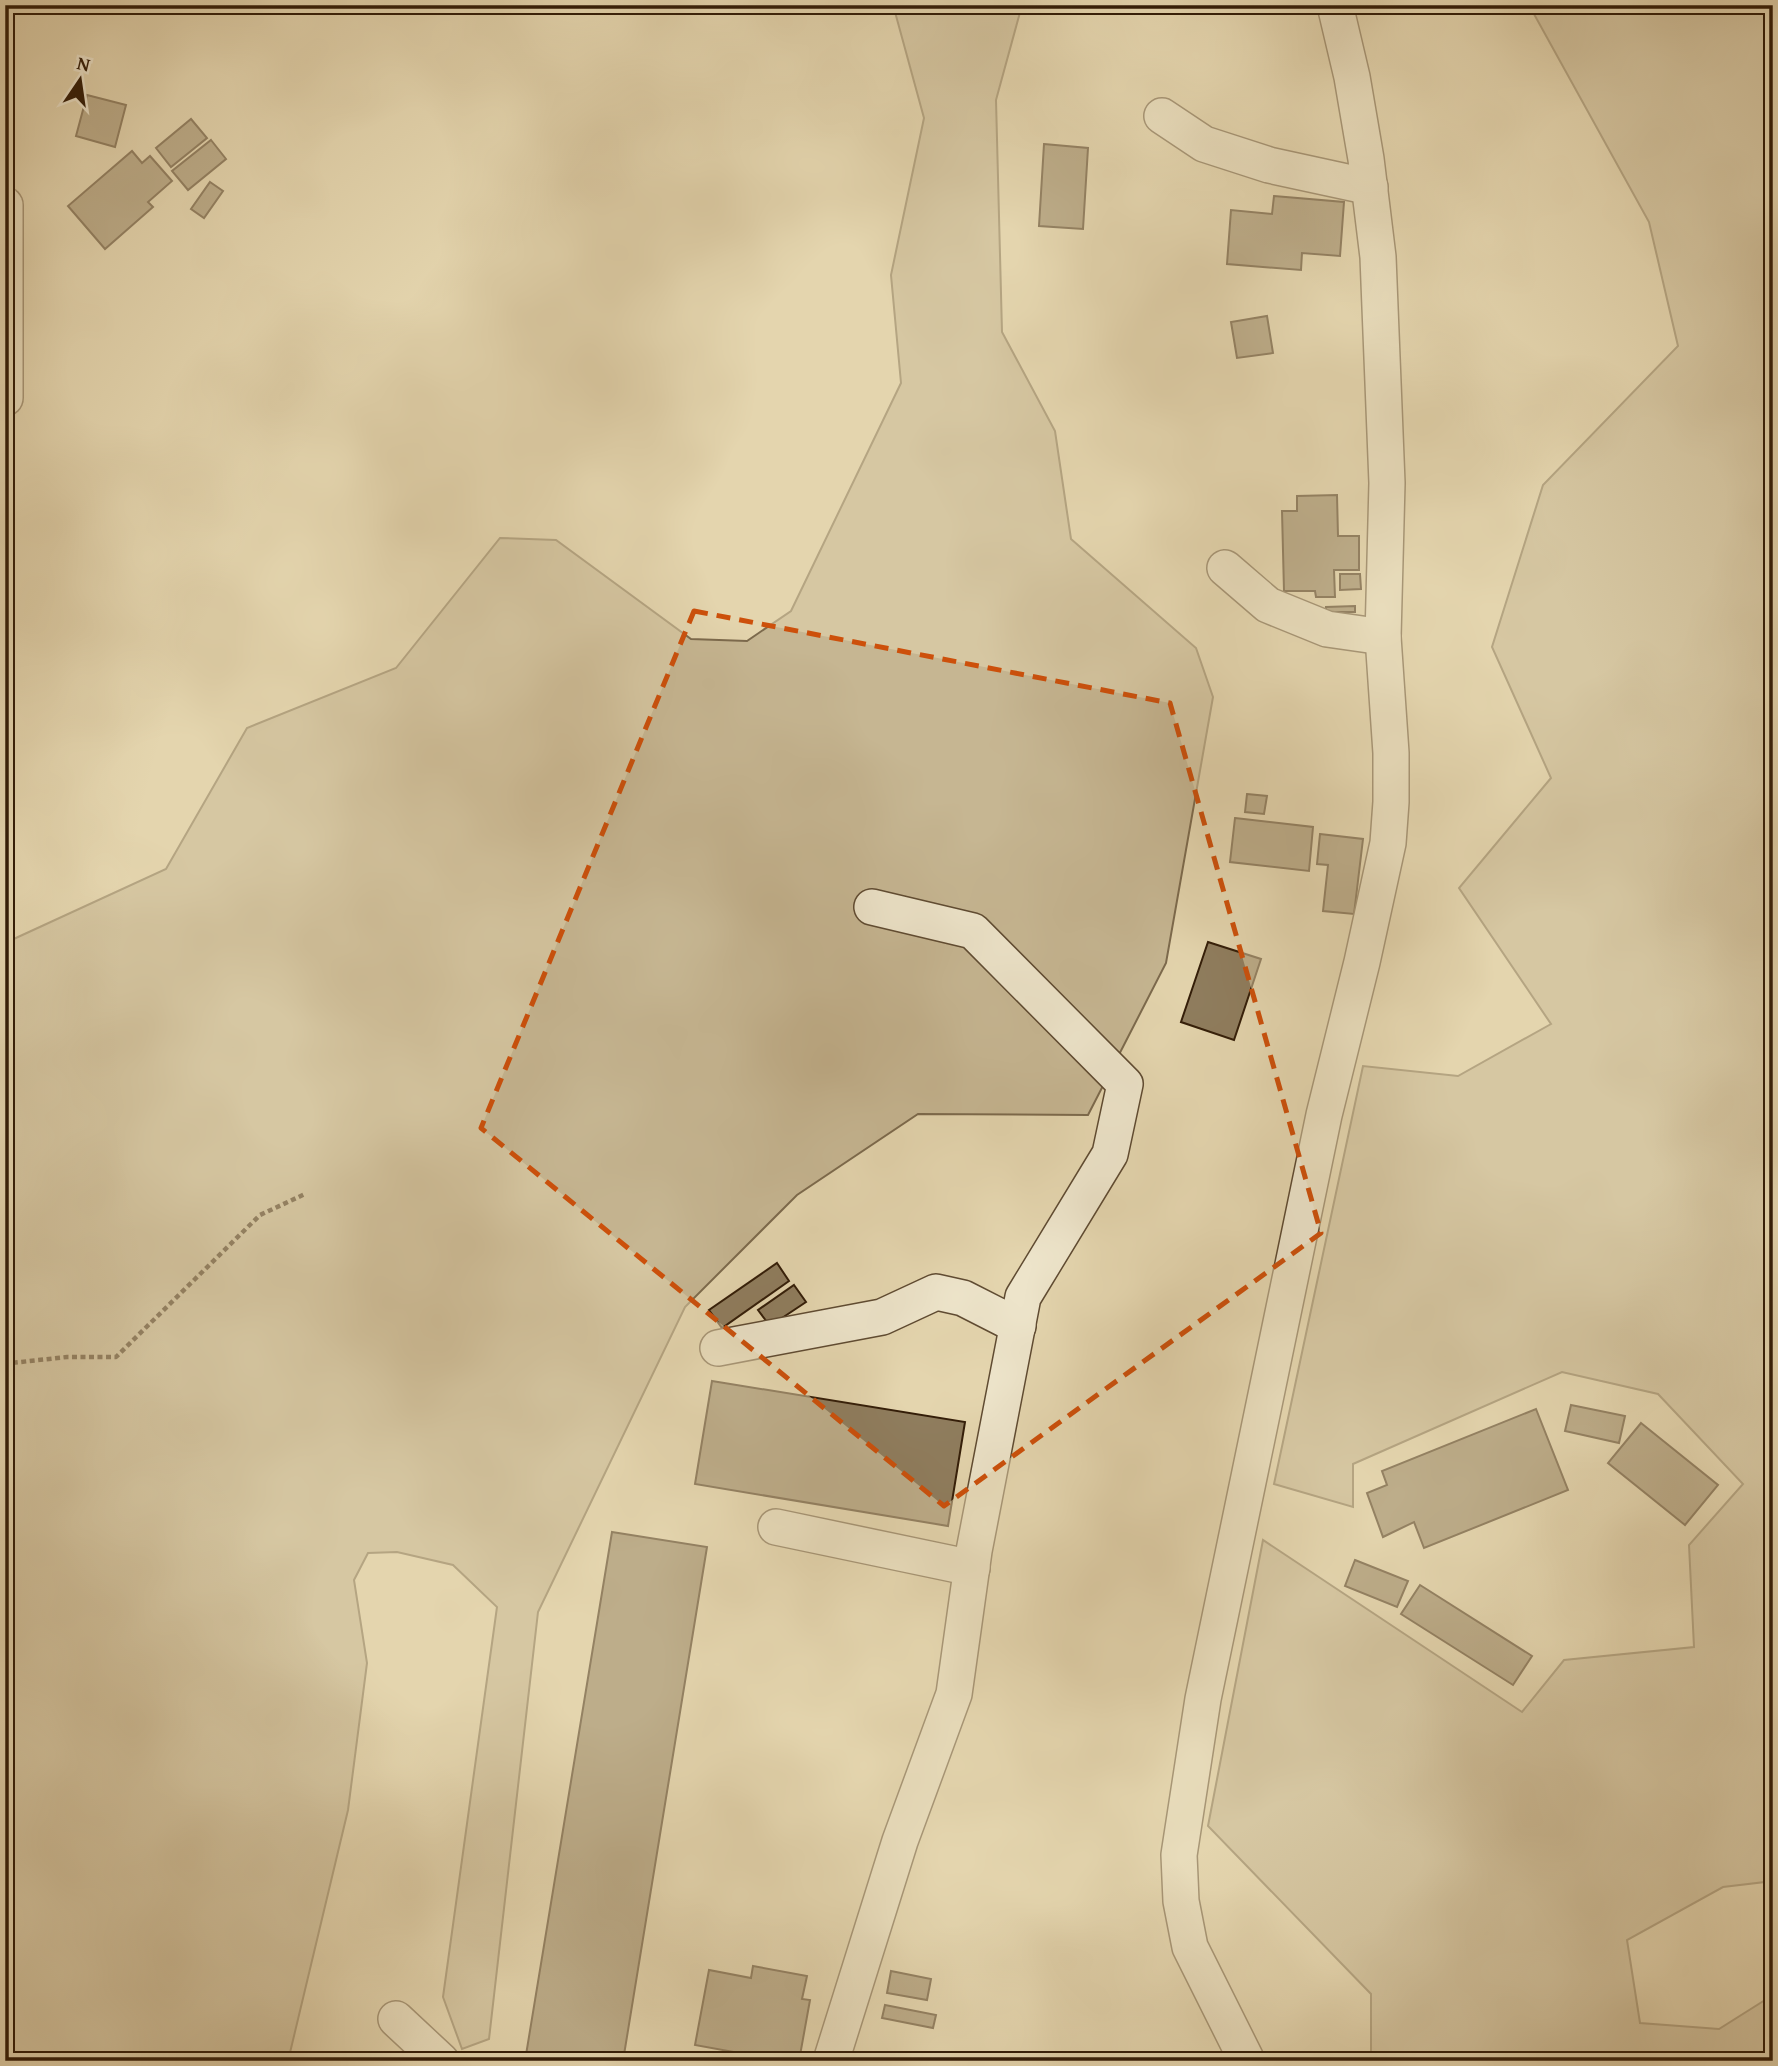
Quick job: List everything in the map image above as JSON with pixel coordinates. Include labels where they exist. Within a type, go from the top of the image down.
[{"type":"street","points":[[1247,2061],[1190,1947],[1181,1901],[1179,1855],[1203,1699],[1324,1115],[1388,844],[1391,802],[1391,753],[1383,637],[1387,483],[1378,257],[1352,77],[1335,5]]},
{"type":"street","points":[[1162,116],[1204,144],[1269,165],[1370,187]]},
{"type":"street","points":[[5,205],[5,398]]},
{"type":"street","points":[[1225,568],[1268,605],[1327,629],[1383,637]]},
{"type":"street","points":[[831,2061],[900,1841],[954,1694],[972,1568],[1023,1297],[1110,1154],[1125,1084],[973,931],[872,907]]},
{"type":"street","points":[[718,1348],[883,1317],[936,1292],[963,1298],[1018,1326]]},
{"type":"street","points":[[776,1527],[972,1568]]},
{"type":"street","points":[[396,2019],[441,2061]]},
{"type":"path","points":[[5,1366],[11,1363],[67,1357],[116,1357],[260,1215],[305,1194]]},
{"type":"highlighted area","points":[[694,611],[1170,703],[1321,1233],[944,1506],[481,1128]]},
{"type":"shaded area","points":[[896,5],[1022,5],[996,100],[1002,332],[1055,431],[1071,539],[1196,648],[1213,697],[1166,963],[1088,1115],[918,1114],[797,1195],[685,1307],[538,1612],[489,2039],[462,2049],[443,1997],[497,1607],[453,1565],[397,1552],[368,1553],[354,1580],[367,1663],[348,1810],[288,2061],[5,2061],[5,943],[166,869],[247,728],[396,668],[500,538],[556,540],[691,639],[747,641],[791,611],[901,383],[891,275],[924,118],[895,12]]},
{"type":"shaded area","points":[[1529,5],[1773,5],[1773,1881],[1723,1887],[1627,1940],[1640,2023],[1719,2029],[1773,1995],[1773,2061],[1371,2061],[1371,1994],[1208,1826],[1263,1540],[1522,1712],[1564,1660],[1694,1647],[1689,1545],[1743,1484],[1658,1394],[1562,1372],[1353,1464],[1353,1507],[1274,1484],[1363,1066],[1458,1076],[1551,1024],[1459,888],[1551,778],[1492,647],[1543,485],[1678,346],[1649,222]]},
{"type":"building","points":[[87,95],[126,105],[115,147],[76,136]]},
{"type":"building","points":[[191,119],[207,138],[171,167],[156,148]]},
{"type":"building","points":[[211,140],[226,159],[188,190],[172,171]]},
{"type":"building","points":[[1044,144],[1088,148],[1083,229],[1039,226]]},
{"type":"building","points":[[132,151],[142,163],[150,156],[172,181],[148,202],[153,207],[105,249],[68,206]]},
{"type":"building","points":[[210,182],[223,191],[204,218],[191,209]]},
{"type":"building","points":[[1274,196],[1344,202],[1340,256],[1302,253],[1301,270],[1227,264],[1231,210],[1272,214]]},
{"type":"building","points":[[1267,316],[1273,353],[1237,358],[1231,322]]},
{"type":"building","points":[[1337,495],[1338,536],[1359,536],[1359,570],[1334,570],[1335,597],[1316,597],[1315,591],[1284,591],[1282,511],[1297,511],[1297,496]]},
{"type":"building","points":[[1340,574],[1360,574],[1361,589],[1340,590]]},
{"type":"building","points":[[1355,606],[1355,612],[1326,612],[1326,607]]},
{"type":"building","points":[[1247,794],[1267,796],[1264,814],[1245,812]]},
{"type":"building","points":[[1235,818],[1313,827],[1309,871],[1230,862]]},
{"type":"building","points":[[1320,834],[1363,839],[1354,914],[1323,911],[1328,865],[1317,864]]},
{"type":"building","points":[[1208,942],[1261,959],[1234,1040],[1181,1022]]},
{"type":"building","points":[[777,1263],[789,1281],[722,1328],[709,1310]]},
{"type":"building","points":[[794,1285],[806,1302],[770,1326],[758,1310]]},
{"type":"building","points":[[712,1381],[965,1422],[948,1526],[695,1484]]},
{"type":"building","points":[[1571,1405],[1625,1416],[1619,1443],[1565,1431]]},
{"type":"building","points":[[1536,1409],[1568,1490],[1424,1548],[1414,1522],[1383,1537],[1367,1493],[1387,1485],[1382,1471]]},
{"type":"building","points":[[1641,1423],[1718,1485],[1685,1525],[1608,1463]]},
{"type":"building","points":[[612,1532],[707,1547],[623,2061],[525,2061]]},
{"type":"building","points":[[1355,1560],[1408,1581],[1397,1607],[1345,1586]]},
{"type":"building","points":[[1420,1585],[1532,1656],[1513,1685],[1401,1614]]},
{"type":"building","points":[[753,1966],[807,1976],[802,1999],[810,2000],[799,2061],[784,2061],[695,2045],[709,1970],[751,1978]]},
{"type":"building","points":[[891,1971],[931,1979],[927,2000],[887,1993]]},
{"type":"building","points":[[885,2005],[936,2015],[933,2028],[882,2018]]}]
